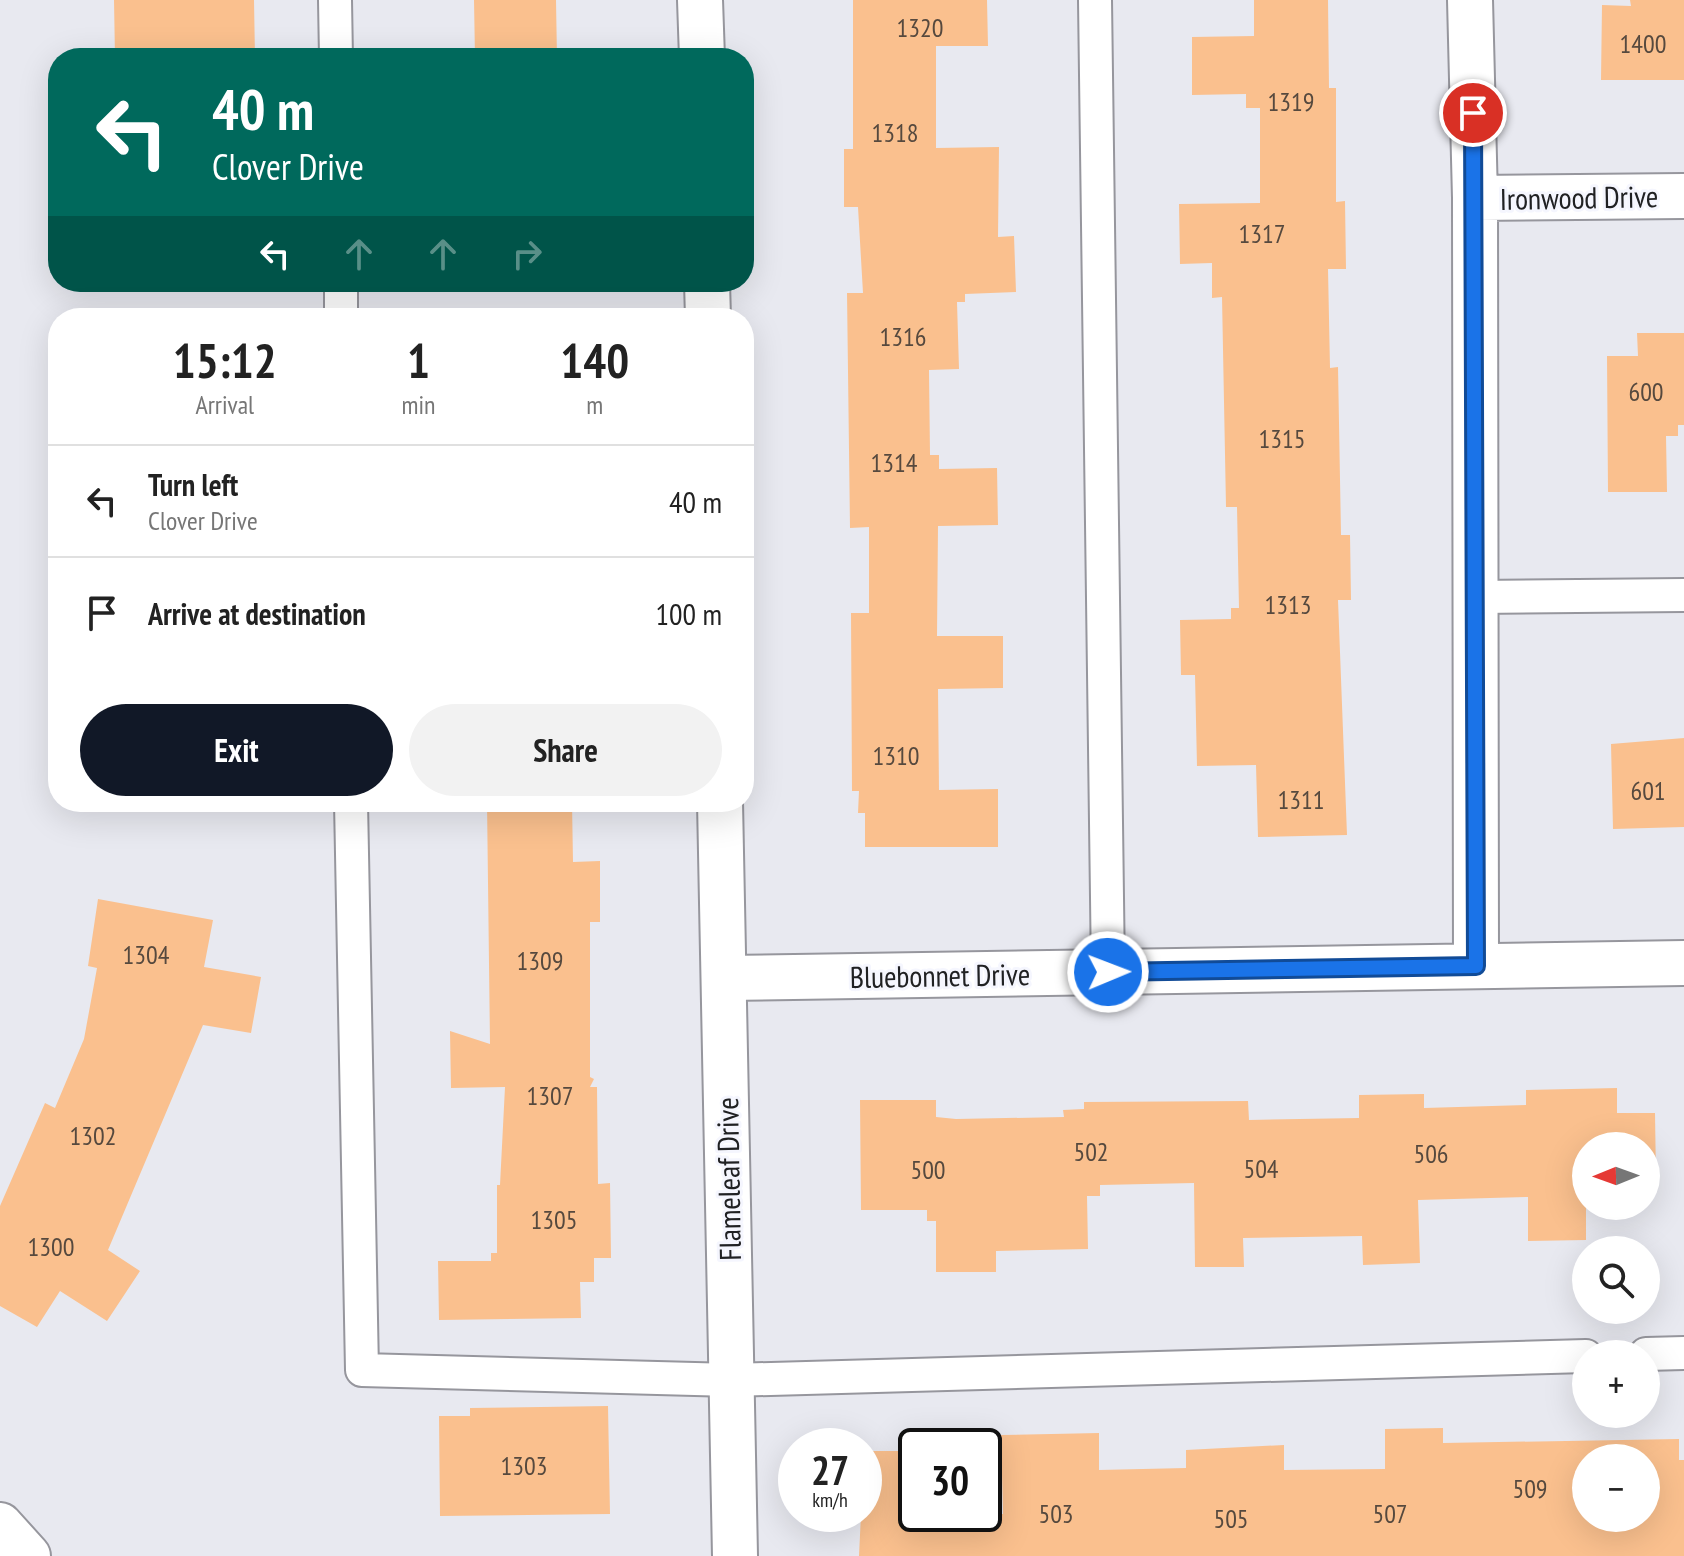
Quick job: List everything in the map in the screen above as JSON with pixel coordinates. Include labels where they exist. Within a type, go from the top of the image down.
[{"type":"street","points":[[700,0],[702,48]]},
{"type":"street","points":[[1470,0],[1475,198],[1476,966]]},
{"type":"street","name":"Ironwood Drive","points":[[1475,198],[1684,196]]},
{"type":"street","name":"Flameleaf Drive","points":[[720,812],[735,1556]]},
{"type":"street","name":"Bluebonnet Drive","points":[[725,978],[1684,963]]},
{"type":"street","points":[[0,1525],[28,1556]]},
{"type":"lane","points":[[335,0],[336,48]]},
{"type":"lane","points":[[1095,0],[1108,972]]},
{"type":"lane","points":[[1476,597],[1684,595]]},
{"type":"lane","points":[[351,812],[362,1370],[732,1380],[1572,1356]]},
{"type":"lane","points":[[1660,1354],[1684,1353]]},
{"type":"building","points":[[114,0],[254,0],[255,48],[115,48]]},
{"type":"building","points":[[474,0],[556,0],[557,48],[475,48]]},
{"type":"building","points":[[853,0],[987,0],[988,46],[936,46],[936,148],[999,147],[998,237],[1014,236],[1016,292],[965,294],[965,302],[957,302],[959,369],[929,370],[930,455],[939,455],[939,469],[997,468],[998,525],[938,526],[937,636],[1003,636],[1003,688],[938,689],[939,790],[998,789],[998,847],[865,847],[865,813],[858,813],[859,791],[852,791],[851,613],[869,613],[869,527],[850,528],[847,293],[863,293],[858,207],[844,207],[844,149],[853,149]]},
{"type":"building","points":[[1254,0],[1328,0],[1329,88],[1336,88],[1336,202],[1345,201],[1346,269],[1328,269],[1330,368],[1338,367],[1341,535],[1350,535],[1351,600],[1338,600],[1347,835],[1258,837],[1256,765],[1197,766],[1195,675],[1181,675],[1180,620],[1231,619],[1231,608],[1239,608],[1237,507],[1226,507],[1222,297],[1212,298],[1212,263],[1180,264],[1179,204],[1260,203],[1260,108],[1246,108],[1246,94],[1192,95],[1192,37],[1254,36]]},
{"type":"building","points":[[1630,0],[1684,0],[1684,80],[1601,80],[1602,5],[1631,6]]},
{"type":"building","points":[[1637,333],[1684,333],[1684,425],[1678,425],[1678,436],[1666,436],[1667,492],[1608,492],[1607,356],[1638,356]]},
{"type":"building","points":[[1684,738],[1684,827],[1613,829],[1611,744]]},
{"type":"building","points":[[487,812],[572,812],[573,862],[600,861],[600,922],[590,922],[590,1077],[594,1079],[590,1087],[597,1087],[598,1184],[610,1183],[611,1258],[594,1258],[594,1282],[580,1282],[581,1318],[439,1320],[438,1261],[491,1261],[491,1253],[497,1253],[497,1185],[500,1185],[505,1087],[451,1088],[450,1031],[490,1044]]},
{"type":"building","points":[[98,899],[213,920],[204,967],[261,977],[251,1033],[203,1025],[108,1250],[140,1271],[107,1321],[60,1291],[37,1327],[0,1306],[0,1206],[45,1103],[55,1108],[84,1039],[97,968],[88,966]]},
{"type":"building","points":[[1617,1088],[1617,1113],[1655,1113],[1655,1132],[1572,1132],[1572,1220],[1586,1220],[1586,1236],[1572,1236],[1572,1240],[1528,1241],[1528,1197],[1418,1200],[1420,1263],[1363,1265],[1362,1236],[1243,1238],[1244,1267],[1195,1267],[1194,1183],[1100,1185],[1100,1196],[1087,1196],[1088,1249],[996,1251],[996,1272],[936,1272],[936,1221],[927,1221],[927,1210],[861,1210],[860,1100],[936,1100],[936,1117],[956,1119],[1064,1117],[1063,1110],[1084,1109],[1084,1102],[1248,1101],[1249,1120],[1359,1118],[1359,1095],[1424,1094],[1424,1108],[1526,1105],[1526,1090]]},
{"type":"building","points":[[608,1406],[610,1514],[440,1516],[439,1416],[470,1416],[470,1408]]},
{"type":"building","points":[[1443,1428],[1443,1443],[1679,1439],[1679,1460],[1684,1460],[1684,1556],[859,1556],[860,1532],[882,1532],[882,1451],[898,1451],[898,1532],[1002,1532],[1002,1435],[1099,1433],[1099,1470],[1186,1468],[1186,1450],[1284,1445],[1284,1470],[1385,1469],[1385,1429]]},
{"type":"route","points":[[1108,972],[1476,966],[1473,113]]}]
